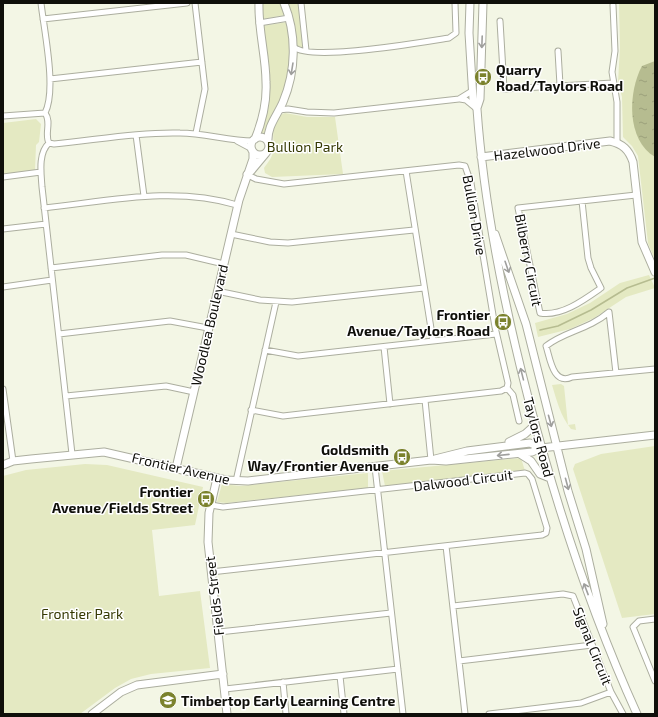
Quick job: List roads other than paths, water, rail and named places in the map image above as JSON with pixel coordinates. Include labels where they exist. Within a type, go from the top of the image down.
[{"type":"street","points":[[41,3],[50,79],[49,105],[45,113]]},
{"type":"street","points":[[43,19],[188,3]]},
{"type":"street","points":[[195,3],[202,62],[204,96],[196,133]]},
{"type":"street","points":[[252,150],[264,102],[266,82],[259,23],[259,3]]},
{"type":"street","points":[[236,141],[261,155],[266,153],[269,148],[269,128],[280,110],[290,84],[294,50],[289,18],[284,3]]},
{"type":"street","points":[[301,3],[304,50]]},
{"type":"street","points":[[294,50],[342,52],[449,38],[455,35],[454,3]]},
{"type":"street","name":"Taylors Road","points":[[468,3],[473,99],[477,109],[481,157],[489,217],[510,327],[541,448],[581,577],[610,652],[637,714]]},
{"type":"street","name":"Taylors Road","points":[[477,109],[480,99],[483,3]]},
{"type":"street","points":[[613,5],[615,51],[612,72],[617,102],[617,142]]},
{"type":"street","points":[[259,23],[289,18]]},
{"type":"street","points":[[500,21],[504,89],[613,83]]},
{"type":"street","points":[[558,52],[560,85]]},
{"type":"street","points":[[50,79],[202,62]]},
{"type":"street","points":[[459,99],[472,91]]},
{"type":"street","points":[[280,110],[288,109],[307,112],[334,113],[459,99],[466,100],[477,109]]},
{"type":"street","points":[[283,102],[288,109]]},
{"type":"street","points":[[3,116],[45,113]]},
{"type":"street","points":[[45,113],[48,118],[47,136],[49,143],[43,152],[41,172],[72,454]]},
{"type":"street","points":[[49,143],[54,144],[168,133],[196,133],[236,141],[263,138],[268,142]]},
{"type":"street","points":[[136,135],[144,196]]},
{"type":"street","name":"Hazelwood Drive","points":[[481,157],[610,141],[617,142],[630,154],[633,162],[642,242],[655,271]]},
{"type":"street","name":"Woodlea Boulevard","points":[[176,468],[237,205],[253,159],[252,150]]},
{"type":"street","name":"Woodlea Boulevard","points":[[246,177],[266,153]]},
{"type":"street","name":"Bullion Drive","points":[[246,177],[284,184],[459,165],[465,166],[467,169],[496,334],[508,383],[507,388],[513,395],[519,421]]},
{"type":"street","points":[[406,171],[414,230],[433,341]]},
{"type":"street","points":[[3,177],[41,172]]},
{"type":"street","points":[[44,208],[144,196],[178,194],[200,196],[237,205]]},
{"type":"street","name":"Bilberry Circuit","points":[[582,201],[588,258],[591,268],[601,288],[582,301],[549,315],[540,312],[518,208],[636,195]]},
{"type":"street","name":"Taylors Road","points":[[489,217],[526,324],[557,447],[586,549],[610,652]]},
{"type":"street","points":[[3,229],[46,224]]},
{"type":"street","points":[[231,234],[270,242],[288,243],[414,230]]},
{"type":"street","points":[[51,268],[162,255],[186,256],[224,264]]},
{"type":"street","points":[[3,287],[52,280]]},
{"type":"street","points":[[217,291],[276,302],[305,302],[424,288]]},
{"type":"street","points":[[236,481],[276,302]]},
{"type":"street","points":[[616,373],[609,312],[599,321],[567,336],[554,340],[546,346],[554,372],[561,378],[567,379],[572,377],[616,373],[655,368]]},
{"type":"street","points":[[59,334],[170,320],[208,328]]},
{"type":"street","points":[[265,350],[298,356],[384,348],[496,334]]},
{"type":"street","points":[[384,348],[390,404]]},
{"type":"street","points":[[66,396],[166,386],[194,392]]},
{"type":"street","points":[[251,410],[283,416],[501,391],[507,388]]},
{"type":"street","points":[[3,389],[13,461]]},
{"type":"street","points":[[425,400],[431,460]]},
{"type":"street","points":[[490,448],[517,439],[535,426]]},
{"type":"street","points":[[541,448],[655,435]]},
{"type":"street","name":"Frontier Avenue","points":[[3,466],[13,461],[104,452],[236,481],[431,460],[446,461],[537,451],[541,448],[530,442],[444,455],[431,460]]},
{"type":"street","points":[[518,453],[527,457],[540,474],[550,478]]},
{"type":"street","points":[[375,467],[403,714]]},
{"type":"street","name":"Dalwood Circuit","points":[[378,491],[521,473],[528,474],[530,476],[547,528],[544,534],[446,546]]},
{"type":"street","name":"Fields Street","points":[[217,478],[211,505],[208,533],[211,572],[228,714]]},
{"type":"street","points":[[211,505],[223,507],[378,491]]},
{"type":"street","points":[[211,572],[446,546],[465,714]]},
{"type":"street","name":"Signal Circuit","points":[[453,606],[566,594],[572,596],[611,692],[581,704],[489,714]]},
{"type":"street","points":[[219,632],[391,613]]},
{"type":"street","points":[[655,619],[639,621],[632,626],[655,681]]},
{"type":"street","points":[[459,661],[592,645]]},
{"type":"street","points":[[225,688],[398,669]]},
{"type":"street","points":[[92,714],[121,692],[137,685],[223,674]]},
{"type":"street","points":[[340,676],[344,714]]},
{"type":"street","points":[[283,682],[286,714]]},
{"type":"street","points":[[611,692],[622,714]]},
{"type":"water","points":[[655,61],[655,157],[646,149],[634,128],[632,102],[637,77],[642,66]]},
{"type":"waterway","points":[[540,330],[558,326],[591,310],[627,288],[655,278]]},
{"type":"place","name":"Quarry Road/Taylors Road","points":[[483,77]]},
{"type":"place","name":"Frontier Avenue/Taylors Road","points":[[503,322]]},
{"type":"place","name":"Goldsmith Way/Frontier Avenue","points":[[402,457]]},
{"type":"place","name":"Frontier Avenue/Fields Street","points":[[206,499]]},
{"type":"place","name":"Timbertop Early Learning Centre","points":[[168,700]]},
{"type":"park label","name":"Bullion Park","points":[[305,146]]},
{"type":"park label","name":"Frontier Park","points":[[82,613]]}]
